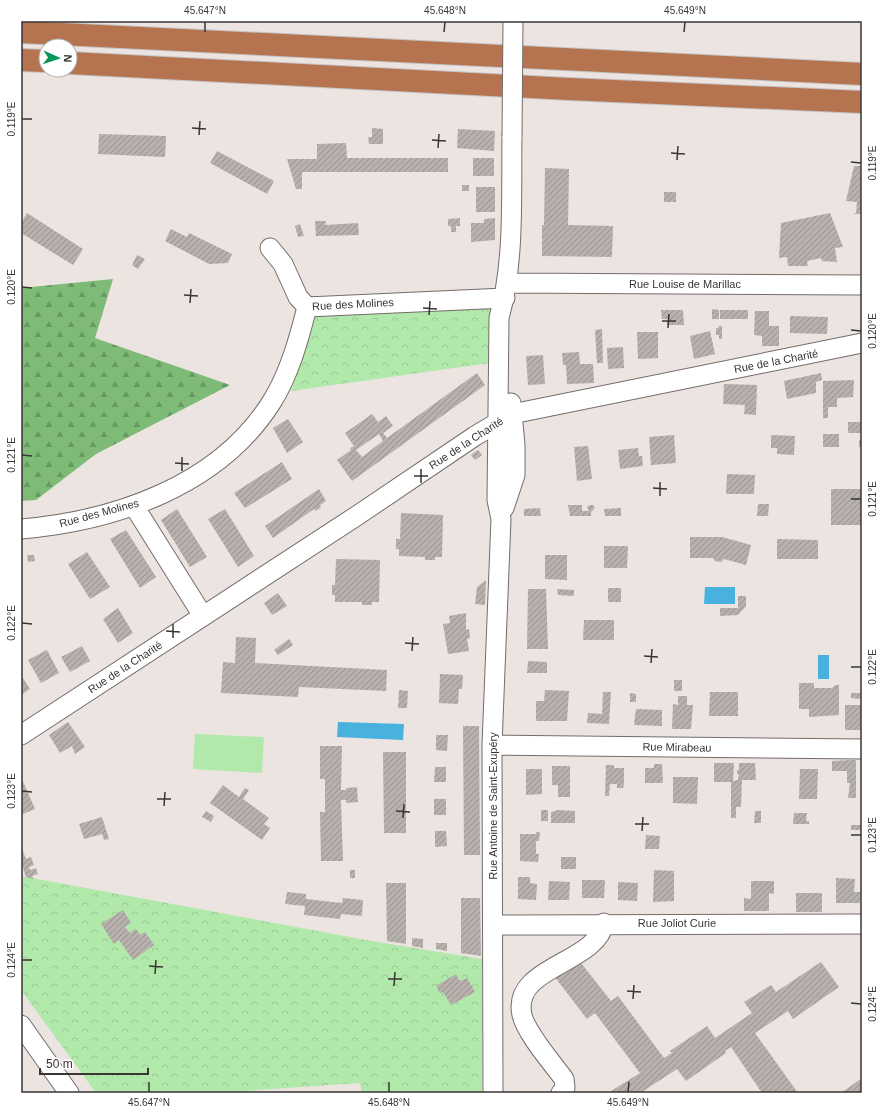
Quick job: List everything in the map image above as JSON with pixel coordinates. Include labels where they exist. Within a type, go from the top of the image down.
[{"type":"highway","points":[[21,32],[862,74]]},
{"type":"highway","points":[[21,60],[38,61]]},
{"type":"highway","points":[[78,63],[569,89],[862,102]]},
{"type":"street","name":"Rue Antoine de Saint-Exupéry","points":[[493,1093],[492,745],[501,519],[497,500],[506,418],[500,318],[510,265],[513,21]]},
{"type":"street","points":[[270,248],[283,264],[298,298],[307,307]]},
{"type":"street","name":"Rue Louise de Marillac","points":[[506,291],[862,285]]},
{"type":"street","name":"Rue des Molines","points":[[21,529],[50,526],[134,506],[180,486],[206,469],[240,442],[272,402],[290,365],[307,307],[506,291]]},
{"type":"street","name":"Rue de la Charité","points":[[21,735],[506,418],[862,343]]},
{"type":"street","points":[[134,506],[203,616]]},
{"type":"street","name":"Rue Mirabeau","points":[[492,745],[862,749]]},
{"type":"street","points":[[561,1093],[565,1088],[564,1080],[528,1028],[522,1016],[525,991],[542,976],[594,942],[603,931],[604,923]]},
{"type":"street","name":"Rue Joliot Curie","points":[[493,925],[604,923],[862,924]]},
{"type":"street","points":[[22,1030],[69,1093]]},
{"type":"green space","points":[[113,279],[95,338],[230,385],[96,454],[36,500],[21,501],[21,288]]},
{"type":"green space","points":[[490,305],[490,363],[291,391],[317,313]]},
{"type":"green space","points":[[195,734],[264,737],[262,773],[193,769]]},
{"type":"green space","points":[[21,876],[366,940],[482,959],[482,1093],[362,1093],[360,1083],[244,1091],[243,1093],[96,1093],[21,990]]},
{"type":"water","points":[[705,587],[735,587],[735,604],[704,604]]},
{"type":"water","points":[[818,655],[829,655],[829,679],[818,679]]},
{"type":"water","points":[[338,722],[404,724],[403,740],[337,737]]},
{"type":"building","points":[[372,128],[383,129],[383,144],[369,144],[368,137],[372,137]]},
{"type":"building","points":[[458,129],[495,131],[494,151],[457,148]]},
{"type":"building","points":[[99,134],[166,136],[165,157],[98,154]]},
{"type":"building","points":[[346,143],[347,158],[448,158],[448,172],[302,172],[302,189],[296,189],[287,159],[317,159],[317,144]]},
{"type":"building","points":[[217,151],[274,181],[267,194],[210,163]]},
{"type":"building","points":[[473,158],[494,158],[494,176],[473,176]]},
{"type":"building","points":[[854,166],[862,166],[862,214],[853,214],[856,213],[857,202],[846,201]]},
{"type":"building","points":[[545,168],[569,169],[568,225],[613,226],[612,257],[542,256]]},
{"type":"building","points":[[462,185],[469,185],[469,191],[462,191]]},
{"type":"building","points":[[476,187],[495,187],[495,212],[476,212]]},
{"type":"building","points":[[664,192],[676,192],[676,202],[664,202]]},
{"type":"building","points":[[27,213],[83,249],[73,265],[21,233],[21,223]]},
{"type":"building","points":[[830,213],[843,247],[835,248],[837,262],[822,261],[821,258],[807,261],[808,266],[788,266],[787,257],[779,258],[781,223]]},
{"type":"building","points":[[460,218],[460,226],[456,226],[456,232],[451,232],[451,226],[448,226],[448,219]]},
{"type":"building","points":[[495,218],[495,240],[471,242],[471,223],[484,223],[484,219]]},
{"type":"building","points":[[315,221],[326,221],[325,225],[358,223],[359,235],[316,236]]},
{"type":"building","points":[[300,224],[304,236],[298,237],[295,226]]},
{"type":"building","points":[[171,229],[187,237],[189,233],[232,254],[228,263],[209,264],[165,241]]},
{"type":"building","points":[[137,255],[145,259],[138,269],[132,265]]},
{"type":"building","points":[[712,309],[719,310],[719,319],[712,319]]},
{"type":"building","points":[[661,310],[683,310],[684,325],[667,325],[667,319],[662,319]]},
{"type":"building","points":[[720,310],[748,310],[748,319],[720,319]]},
{"type":"building","points":[[755,311],[769,311],[769,326],[779,326],[779,346],[762,346],[762,336],[754,335]]},
{"type":"building","points":[[790,316],[828,317],[827,334],[790,333]]},
{"type":"building","points":[[718,326],[722,326],[722,339],[719,339],[719,335],[716,335],[716,328],[719,328]]},
{"type":"building","points":[[602,329],[603,363],[597,363],[595,330]]},
{"type":"building","points":[[710,331],[715,354],[694,359],[690,336]]},
{"type":"building","points":[[637,332],[658,332],[658,358],[638,359]]},
{"type":"building","points":[[623,347],[624,368],[608,369],[607,348]]},
{"type":"building","points":[[579,352],[580,364],[593,364],[594,383],[567,384],[566,365],[563,365],[562,353]]},
{"type":"building","points":[[543,355],[545,384],[528,385],[526,356]]},
{"type":"building","points":[[477,373],[485,385],[352,481],[337,460],[354,446],[345,433],[372,414],[378,422],[386,416],[393,426],[383,433],[387,438]],"holes":[[[379,434],[383,441],[362,457],[356,450]]]},
{"type":"building","points":[[821,373],[822,380],[816,382],[816,393],[787,399],[784,381]]},
{"type":"building","points":[[854,380],[853,397],[837,398],[837,407],[828,407],[828,418],[823,418],[823,381]]},
{"type":"building","points":[[724,384],[757,385],[756,415],[744,414],[745,405],[723,404]]},
{"type":"building","points":[[288,419],[303,442],[287,453],[273,428]]},
{"type":"building","points":[[848,422],[862,422],[862,433],[848,433]]},
{"type":"building","points":[[823,434],[839,434],[839,447],[823,447]]},
{"type":"building","points":[[674,435],[676,463],[651,465],[649,437]]},
{"type":"building","points":[[771,435],[795,436],[794,455],[777,454],[777,448],[771,448]]},
{"type":"building","points":[[859,440],[862,440],[862,447],[859,447]]},
{"type":"building","points":[[588,446],[592,479],[577,481],[574,447]]},
{"type":"building","points":[[638,448],[639,456],[642,456],[643,466],[620,469],[618,450]]},
{"type":"building","points":[[478,450],[482,455],[475,460],[471,455]]},
{"type":"building","points":[[282,462],[292,479],[245,508],[234,493]]},
{"type":"building","points":[[727,474],[755,475],[754,494],[726,494]]},
{"type":"building","points":[[319,489],[326,501],[320,505],[321,507],[316,511],[314,509],[273,538],[265,526]]},
{"type":"building","points":[[831,489],[862,489],[862,525],[831,525]]},
{"type":"building","points":[[758,504],[769,504],[768,516],[757,516]]},
{"type":"building","points":[[568,505],[582,505],[582,511],[589,511],[587,507],[590,505],[593,505],[595,508],[591,512],[591,516],[570,516]]},
{"type":"building","points":[[540,508],[541,516],[524,516],[524,509]]},
{"type":"building","points":[[621,508],[621,516],[605,516],[604,509]]},
{"type":"building","points":[[177,509],[207,557],[190,567],[161,520]]},
{"type":"building","points":[[225,509],[254,556],[238,567],[208,519]]},
{"type":"building","points":[[401,513],[443,515],[442,557],[435,557],[435,560],[425,560],[425,557],[399,556],[399,549],[396,549],[396,539],[400,539]]},
{"type":"building","points":[[126,530],[156,577],[140,588],[110,539]]},
{"type":"building","points":[[690,537],[722,537],[751,545],[746,565],[724,559],[721,562],[715,561],[713,558],[690,558]]},
{"type":"building","points":[[777,539],[818,540],[818,559],[777,559]]},
{"type":"building","points":[[604,546],[628,546],[627,568],[604,568]]},
{"type":"building","points":[[87,552],[110,587],[90,599],[68,564]]},
{"type":"building","points":[[27,555],[34,555],[35,561],[28,562]]},
{"type":"building","points":[[545,555],[567,555],[567,580],[545,579]]},
{"type":"building","points":[[336,559],[380,560],[379,602],[372,602],[372,605],[362,605],[362,602],[335,602],[335,595],[332,595],[332,585],[335,585]]},
{"type":"building","points":[[486,580],[485,605],[475,604],[477,587]]},
{"type":"building","points":[[608,588],[621,588],[621,602],[608,602]]},
{"type":"building","points":[[528,589],[546,589],[548,649],[527,649]]},
{"type":"building","points":[[557,589],[574,590],[574,596],[558,595]]},
{"type":"building","points":[[278,593],[287,606],[272,615],[264,603]]},
{"type":"building","points":[[738,596],[746,596],[746,606],[738,615],[720,616],[720,608],[738,608]]},
{"type":"building","points":[[118,608],[133,633],[118,643],[103,619]]},
{"type":"building","points":[[466,613],[466,630],[469,629],[470,638],[467,639],[469,651],[448,654],[443,624],[450,623],[449,616]]},
{"type":"building","points":[[584,620],[614,620],[614,640],[583,640]]},
{"type":"building","points":[[236,637],[256,638],[255,663],[387,670],[386,691],[299,687],[298,697],[221,693],[223,662],[235,663]]},
{"type":"building","points":[[289,639],[293,645],[278,655],[274,650]]},
{"type":"building","points":[[82,646],[90,661],[70,672],[61,657]]},
{"type":"building","points":[[47,650],[59,673],[41,683],[28,660]]},
{"type":"building","points":[[528,661],[547,662],[547,673],[527,673]]},
{"type":"building","points":[[440,674],[463,675],[462,689],[459,689],[458,704],[439,703]]},
{"type":"building","points":[[21,675],[30,689],[21,695]]},
{"type":"building","points":[[674,680],[682,680],[682,691],[674,691]]},
{"type":"building","points":[[799,683],[814,683],[814,688],[832,688],[835,685],[839,685],[839,715],[809,717],[809,709],[799,709]]},
{"type":"building","points":[[399,690],[408,691],[407,708],[398,708]]},
{"type":"building","points":[[545,690],[569,691],[567,721],[536,721],[536,701],[544,701]]},
{"type":"building","points":[[603,692],[611,692],[609,724],[587,723],[588,713],[602,714]]},
{"type":"building","points":[[710,692],[738,692],[738,716],[709,716]]},
{"type":"building","points":[[630,693],[636,694],[636,702],[630,702]]},
{"type":"building","points":[[851,693],[861,693],[860,699],[851,698]]},
{"type":"building","points":[[678,696],[687,696],[687,705],[693,705],[691,729],[672,729],[673,704],[678,705]]},
{"type":"building","points":[[845,705],[861,705],[861,730],[845,730]]},
{"type":"building","points":[[636,709],[662,710],[662,726],[634,725]]},
{"type":"building","points":[[68,722],[85,747],[75,754],[72,746],[60,753],[49,735]]},
{"type":"building","points":[[463,726],[479,726],[480,855],[464,855]]},
{"type":"building","points":[[436,735],[448,735],[447,751],[436,750]]},
{"type":"building","points":[[320,746],[342,746],[341,790],[357,787],[358,802],[346,803],[346,800],[341,800],[343,861],[321,861],[320,812],[325,812],[325,779],[320,779]]},
{"type":"building","points":[[383,752],[406,752],[406,833],[384,833]]},
{"type":"building","points":[[856,760],[856,798],[848,798],[850,783],[847,783],[847,771],[832,771],[832,761]]},
{"type":"building","points":[[714,763],[734,763],[733,781],[738,780],[739,774],[737,774],[737,770],[739,770],[739,763],[755,763],[756,780],[742,780],[741,807],[736,807],[736,818],[731,818],[731,782],[714,782]]},
{"type":"building","points":[[654,764],[662,764],[663,783],[645,783],[645,768],[654,768]]},
{"type":"building","points":[[606,765],[614,765],[614,768],[624,768],[623,788],[617,788],[617,784],[610,784],[609,796],[605,796]]},
{"type":"building","points":[[552,766],[570,766],[570,797],[558,797],[558,785],[552,785]]},
{"type":"building","points":[[435,767],[446,767],[446,782],[434,782]]},
{"type":"building","points":[[526,769],[542,769],[542,794],[526,795]]},
{"type":"building","points":[[800,769],[818,769],[817,799],[799,799]]},
{"type":"building","points":[[21,777],[35,809],[21,815]]},
{"type":"building","points":[[673,777],[698,777],[697,804],[673,803]]},
{"type":"building","points":[[223,785],[239,797],[245,788],[249,790],[243,799],[269,818],[264,824],[270,828],[262,840],[210,803]]},
{"type":"building","points":[[434,799],[446,799],[446,815],[434,815]]},
{"type":"building","points":[[541,810],[548,810],[548,821],[541,821]]},
{"type":"building","points":[[558,810],[575,811],[575,823],[551,823],[551,812]]},
{"type":"building","points":[[206,811],[214,816],[211,822],[202,817]]},
{"type":"building","points":[[755,811],[761,811],[761,823],[754,823]]},
{"type":"building","points":[[794,813],[807,813],[806,821],[809,821],[809,824],[793,824]]},
{"type":"building","points":[[102,817],[109,839],[104,840],[102,834],[84,839],[79,824]]},
{"type":"building","points":[[851,825],[861,825],[862,830],[851,830]]},
{"type":"building","points":[[435,831],[446,831],[447,846],[435,847]]},
{"type":"building","points":[[536,832],[540,832],[539,841],[536,841],[536,854],[539,854],[538,862],[520,861],[520,834],[536,834]]},
{"type":"building","points":[[646,835],[660,836],[659,849],[645,849]]},
{"type":"building","points":[[21,849],[26,859],[31,857],[34,865],[29,867],[30,870],[36,868],[38,874],[32,876],[34,879],[26,877],[21,862]]},
{"type":"building","points":[[561,857],[576,857],[576,869],[561,869]]},
{"type":"building","points":[[350,870],[355,870],[355,878],[350,878]]},
{"type":"building","points":[[654,870],[674,871],[674,901],[653,902]]},
{"type":"building","points":[[518,877],[530,877],[530,883],[537,884],[536,900],[518,899]]},
{"type":"building","points":[[836,878],[855,879],[854,892],[860,892],[860,903],[836,903]]},
{"type":"building","points":[[582,880],[605,880],[604,898],[582,898]]},
{"type":"building","points":[[549,881],[570,882],[569,900],[548,900]]},
{"type":"building","points":[[751,881],[774,881],[774,894],[769,893],[769,911],[744,911],[744,898],[751,899]]},
{"type":"building","points":[[618,882],[638,883],[637,901],[618,900]]},
{"type":"building","points":[[386,883],[406,883],[406,944],[387,941]]},
{"type":"building","points":[[287,892],[306,894],[306,899],[342,903],[343,898],[363,900],[362,916],[341,914],[340,919],[304,915],[305,906],[285,904]]},
{"type":"building","points":[[796,893],[822,893],[822,912],[796,912]]},
{"type":"building","points":[[461,898],[480,898],[481,956],[461,953]]},
{"type":"building","points":[[123,910],[131,923],[125,927],[130,933],[136,929],[140,935],[145,932],[154,945],[133,960],[119,940],[114,944],[101,924]]},
{"type":"building","points":[[412,938],[423,939],[423,948],[412,946]]},
{"type":"building","points":[[436,943],[447,943],[447,951],[436,949]]},
{"type":"building","points":[[577,958],[611,1001],[618,996],[664,1058],[672,1053],[670,1051],[707,1026],[715,1038],[752,1013],[744,1002],[771,985],[776,992],[821,962],[839,987],[793,1019],[788,1011],[755,1033],[798,1093],[762,1093],[731,1047],[725,1051],[726,1053],[686,1081],[677,1069],[642,1092],[643,1093],[608,1093],[640,1073],[595,1013],[587,1019],[554,976]]},
{"type":"building","points":[[456,974],[460,981],[467,978],[475,992],[451,1005],[443,992],[440,993],[436,986]]},
{"type":"building","points":[[862,1078],[862,1093],[841,1093]]}]
